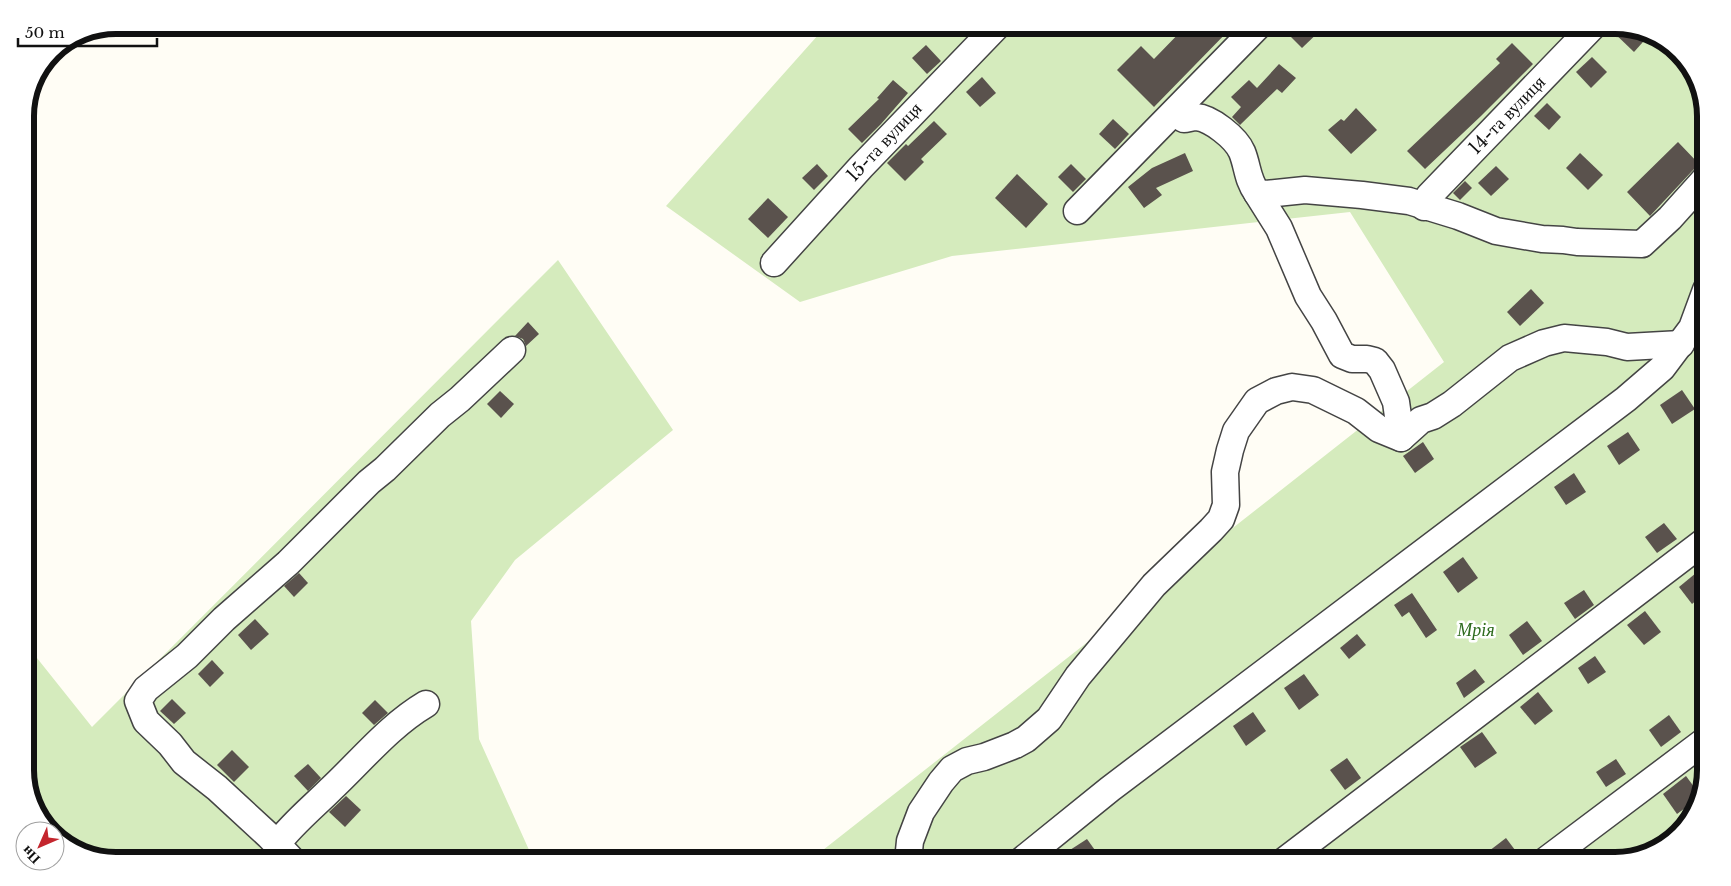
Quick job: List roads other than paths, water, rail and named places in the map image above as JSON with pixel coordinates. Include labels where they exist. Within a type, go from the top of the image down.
[{"type":"street","name":"15-та вулиця","points":[[774,263],[860,167],[989,34]]},
{"type":"street","points":[[1077,210],[1250,34]]},
{"type":"street","name":"14-та вулиця","points":[[1424,207],[1429,196],[1585,34]]},
{"type":"street","points":[[1174,113],[1184,119],[1196,117],[1212,122],[1229,136],[1241,151],[1250,183],[1279,228],[1308,296],[1342,355],[1352,359],[1375,361],[1382,370],[1396,402],[1401,438]]},
{"type":"street","points":[[1257,192],[1266,194],[1304,190],[1330,191],[1409,202],[1458,216],[1496,231],[1542,239],[1642,244],[1670,218],[1697,188]]},
{"type":"street","points":[[1032,852],[1110,789],[1626,399],[1662,368],[1693,334],[1697,320]]},
{"type":"street","points":[[1401,438],[1421,420],[1452,404],[1510,358],[1544,343],[1564,338],[1627,346],[1693,334]]},
{"type":"street","points":[[284,852],[218,788],[184,762],[170,744],[146,721],[138,701],[146,689],[187,656],[242,603],[288,564],[369,482],[512,350]]},
{"type":"street","points":[[909,852],[910,841],[922,812],[941,782],[952,769],[968,761],[1015,745],[1026,739],[1049,719],[1078,676],[1154,584],[1221,519],[1226,505],[1225,472],[1230,450],[1236,431],[1257,401],[1276,391],[1292,387],[1313,390],[1356,411],[1379,428],[1401,438]]},
{"type":"street","points":[[1296,852],[1697,547]]},
{"type":"street","points":[[285,852],[288,828],[331,790],[376,744],[412,712],[426,704]]},
{"type":"street","points":[[1557,852],[1697,747]]},
{"type":"park label","name":"Мрія","points":[[1476,630]]}]
